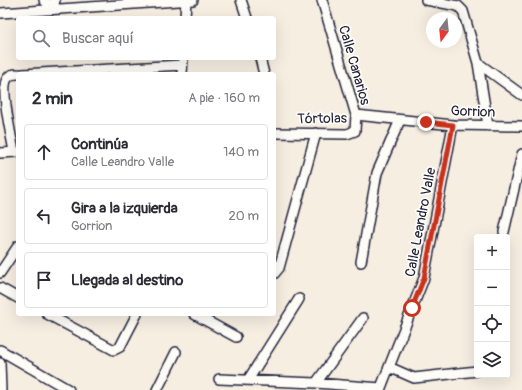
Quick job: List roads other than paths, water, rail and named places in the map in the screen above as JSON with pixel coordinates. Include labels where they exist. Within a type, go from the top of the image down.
[{"type":"street","points":[[44,0],[68,10],[112,3],[193,0]]},
{"type":"street","points":[[185,16],[186,0]]},
{"type":"street","points":[[241,0],[246,16]]},
{"type":"street","name":"Calle Canarios","points":[[322,0],[356,115]]},
{"type":"street","points":[[426,0],[452,4],[461,8],[466,18],[478,63],[488,126]]},
{"type":"street","points":[[1,13],[54,4]]},
{"type":"street","points":[[260,60],[264,72]]},
{"type":"street","points":[[478,63],[522,95]]},
{"type":"street","points":[[62,72],[182,66]]},
{"type":"street","points":[[0,153],[16,152],[3,103],[6,80],[12,74],[16,74]]},
{"type":"street","name":"Gorrion","points":[[356,115],[453,125],[522,126]]},
{"type":"street","name":"Tórtolas","points":[[276,133],[351,133],[355,131],[356,115]]},
{"type":"street","points":[[361,262],[377,173],[400,120]]},
{"type":"street","name":"Calle Leandro Valle","points":[[380,389],[424,278],[453,125]]},
{"type":"street","points":[[276,272],[279,268],[316,133]]},
{"type":"street","points":[[504,232],[522,154]]},
{"type":"street","points":[[0,272],[16,249]]},
{"type":"street","points":[[0,288],[16,297]]},
{"type":"street","points":[[248,380],[299,299]]},
{"type":"street","points":[[51,316],[110,348],[117,350],[136,316]]},
{"type":"street","points":[[198,316],[236,337]]},
{"type":"street","points":[[316,383],[363,318]]},
{"type":"street","points":[[0,350],[69,390]]},
{"type":"street","points":[[158,390],[176,352]]},
{"type":"street","points":[[0,363],[1,390]]},
{"type":"street","points":[[388,367],[414,378],[474,371]]},
{"type":"street","points":[[219,380],[316,383],[380,389]]}]
